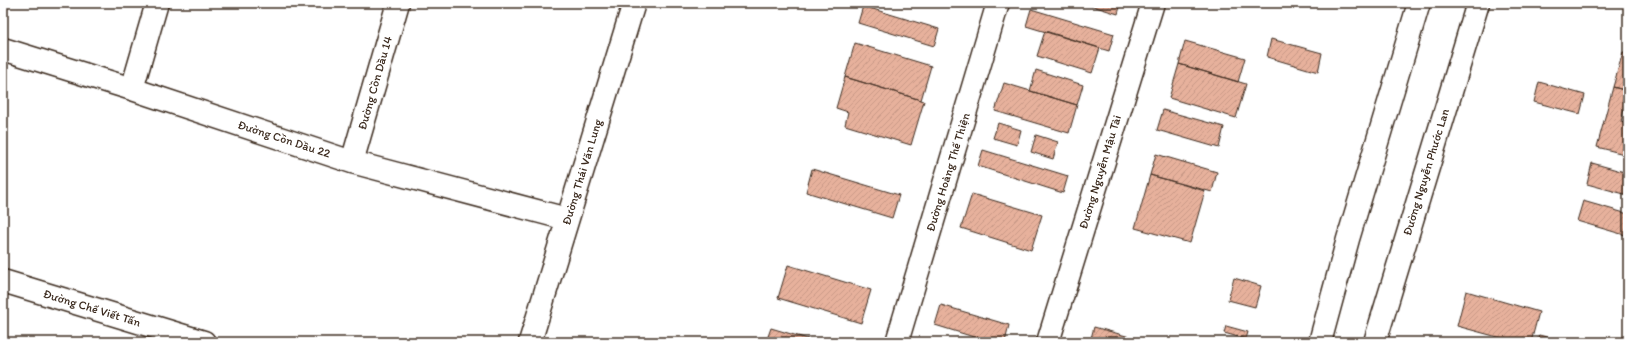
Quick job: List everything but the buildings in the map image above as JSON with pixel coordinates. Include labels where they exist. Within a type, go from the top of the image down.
[{"type":"street","points":[[132,89],[157,3]]},
{"type":"street","name":"Đường Cồn Dầu 14","points":[[352,162],[398,3]]},
{"type":"street","name":"Đường Thái Văn Lung","points":[[530,342],[634,3]]},
{"type":"street","name":"Đường Hoàng Thế Thiện","points":[[897,342],[998,3]]},
{"type":"street","name":"Đường Nguyễn Mậu Tài","points":[[1048,342],[1153,3]]},
{"type":"street","points":[[1320,342],[1348,239],[1419,3]]},
{"type":"street","name":"Đường Nguyễn Phước Lan","points":[[1375,342],[1478,3]]},
{"type":"street","name":"Đường Cồn Dầu 22","points":[[3,49],[132,89],[352,162],[567,219]]},
{"type":"street","name":"Đường Chế Viết Tấn","points":[[3,281],[204,342]]}]
